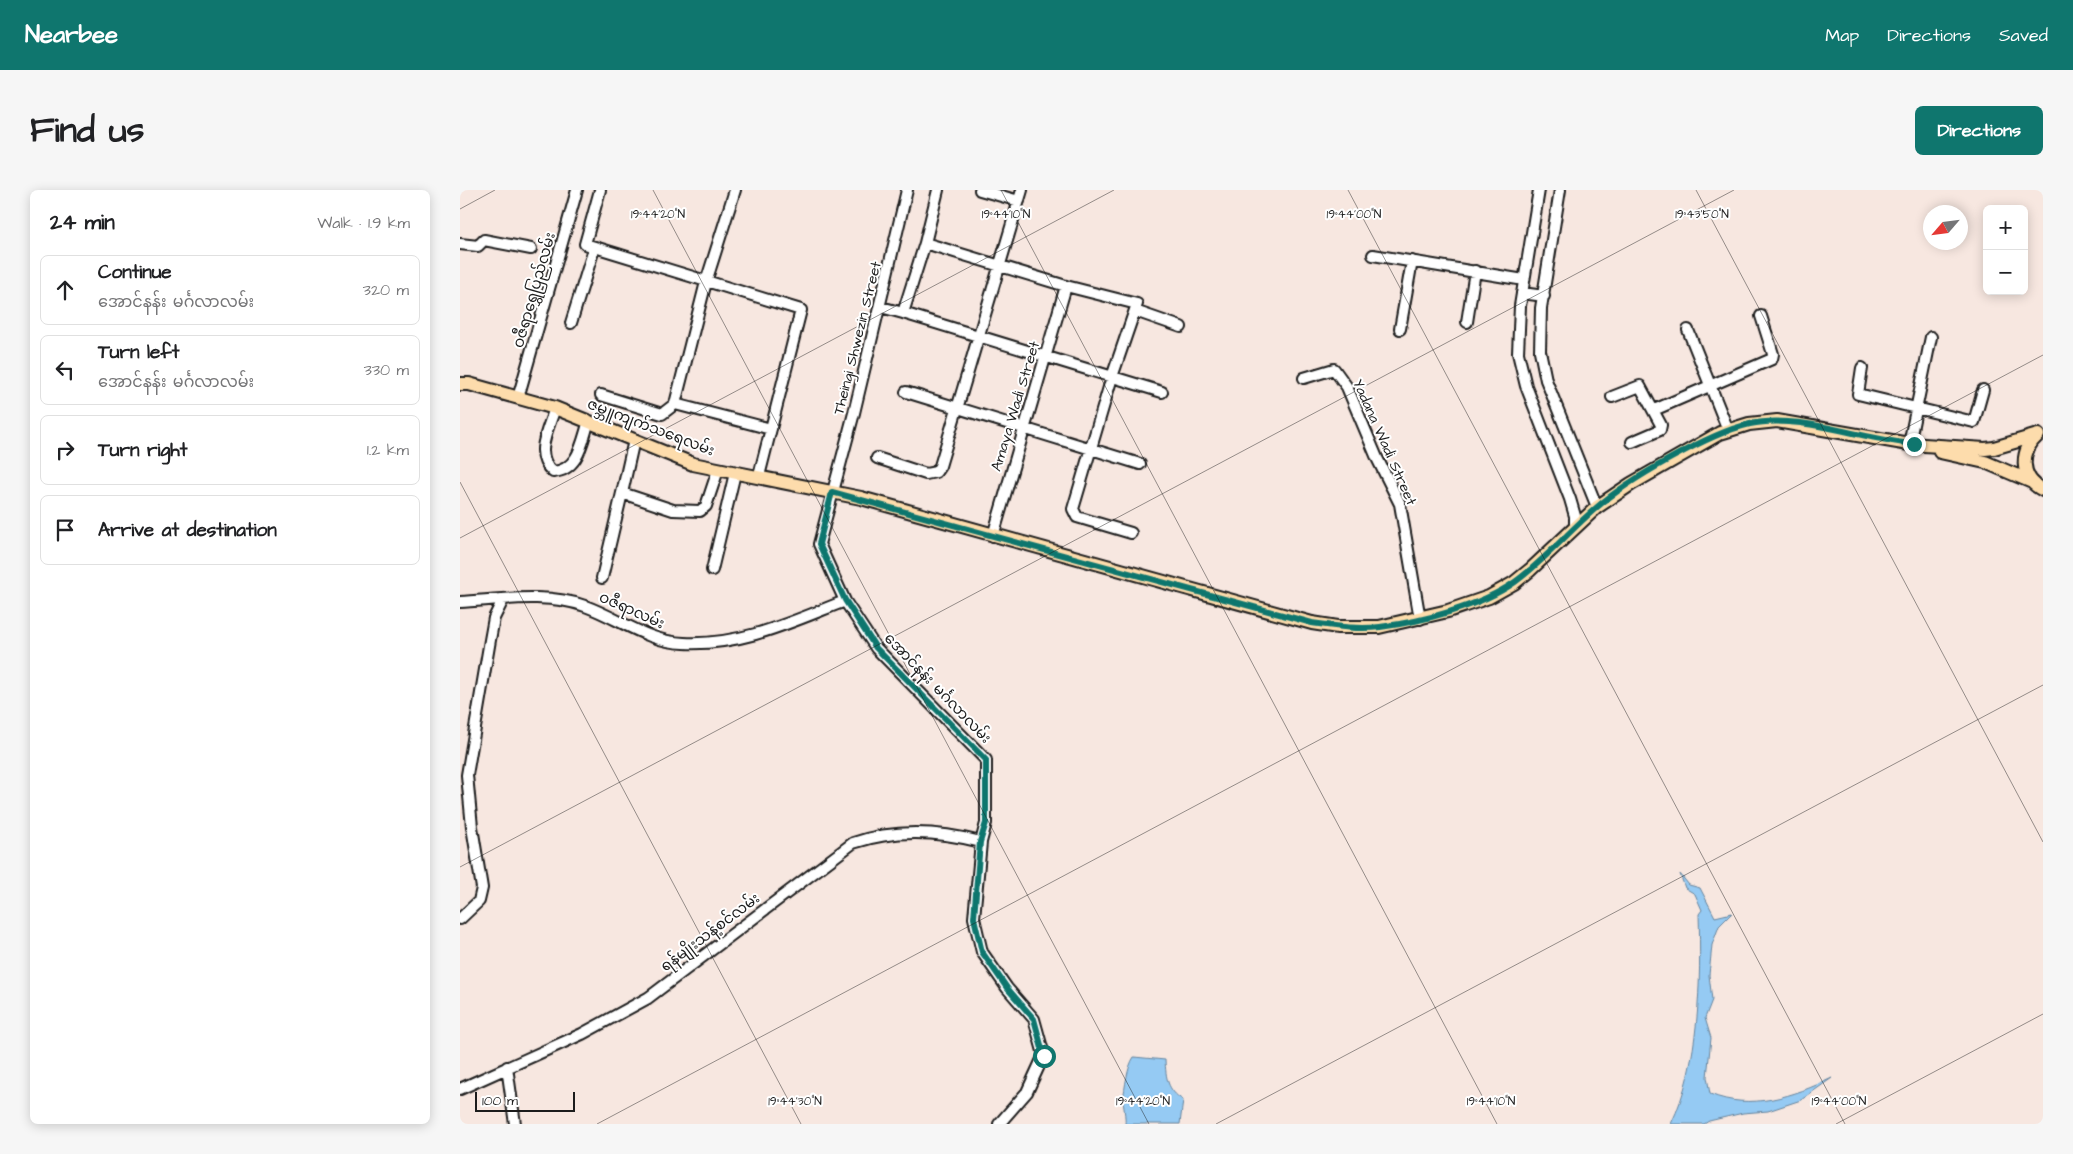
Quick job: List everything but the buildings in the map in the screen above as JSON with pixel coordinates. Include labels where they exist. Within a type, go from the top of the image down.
[{"type":"main road","name":"ဇမ္ဘူကျက်သရေလမ်း","points":[[460,384],[555,408],[693,464],[832,492],[1312,623],[1338,627],[1379,627],[1420,619],[1457,608],[1501,590],[1530,570],[1597,507],[1665,463],[1728,430],[1777,421],[1912,444]]},
{"type":"main road","points":[[1912,444],[1994,448],[2040,433]]},
{"type":"main road","points":[[2040,433],[2030,442],[2025,452],[2024,462],[2026,473],[2040,488]]},
{"type":"main road","points":[[1912,444],[1985,462],[2040,488]]},
{"type":"street","name":"ဝဇီရာရွှေပြည်လမ်း","points":[[518,398],[577,190]]},
{"type":"street","points":[[600,190],[585,244],[594,249],[801,310],[759,476]]},
{"type":"street","points":[[601,395],[662,414],[675,404],[706,282],[735,190]]},
{"type":"street","name":"Theingi Shwezin Street","points":[[832,492],[880,307],[907,190]]},
{"type":"street","points":[[904,314],[938,190]]},
{"type":"street","points":[[980,190],[1019,201]]},
{"type":"street","points":[[877,458],[926,474],[936,472],[940,466],[959,409],[1022,190]]},
{"type":"street","points":[[1539,190],[1522,293],[1518,353],[1526,386],[1570,499],[1575,516],[1574,528]]},
{"type":"street","points":[[1560,190],[1544,296],[1540,351],[1546,380],[1597,507]]},
{"type":"street","points":[[460,244],[478,246],[484,240],[531,249]]},
{"type":"street","points":[[925,243],[1066,286],[1137,304],[1112,377],[1073,509],[1074,514],[1077,516],[1131,533]]},
{"type":"street","points":[[571,323],[594,249]]},
{"type":"street","points":[[1373,255],[1524,280]]},
{"type":"street","points":[[1400,329],[1412,261]]},
{"type":"street","points":[[1467,322],[1475,271]]},
{"type":"street","name":"Amaya Wadi Street","points":[[992,536],[1066,286]]},
{"type":"street","points":[[1522,293],[1544,296]]},
{"type":"street","points":[[880,307],[1162,392]]},
{"type":"street","points":[[1135,311],[1181,327]]},
{"type":"street","points":[[1654,410],[1772,359],[1773,354],[1761,316]]},
{"type":"street","points":[[1688,330],[1728,430]]},
{"type":"street","points":[[1912,444],[1916,409],[1931,337]]},
{"type":"street","points":[[1862,368],[1858,394],[1974,422],[1983,390]]},
{"type":"street","name":"Yadana Wadi Street","points":[[1304,378],[1334,369],[1347,387],[1377,458],[1400,504],[1420,619]]},
{"type":"street","points":[[1612,397],[1640,386],[1654,410],[1661,428],[1632,442]]},
{"type":"street","points":[[906,392],[1140,464]]},
{"type":"street","points":[[675,404],[771,429]]},
{"type":"street","points":[[555,408],[542,456],[545,465],[553,472],[564,471],[575,462],[589,421]]},
{"type":"street","points":[[602,578],[634,440]]},
{"type":"street","points":[[622,493],[673,510],[700,511],[706,506],[718,470]]},
{"type":"street","points":[[712,570],[735,473]]},
{"type":"street","name":"အောင်နန်း မင်္ဂလာလမ်း","points":[[832,492],[819,544],[845,600],[876,648],[986,760],[986,823],[980,842],[974,918],[982,952],[1007,988],[1034,1019],[1044,1056],[1027,1092],[999,1124]]},
{"type":"street","name":"ဝဇီရာလမ်း","points":[[460,602],[558,599],[585,605],[636,631],[664,640],[683,643],[714,643],[752,637],[845,600]]},
{"type":"street","points":[[460,919],[479,901],[482,888],[472,827],[467,775],[494,618],[503,600]]},
{"type":"street","name":"ရန်မျိုးသန့်စင်လမ်း","points":[[460,1088],[582,1034],[648,998],[853,843],[881,835],[903,834],[952,835],[980,842]]},
{"type":"street","points":[[507,1067],[515,1124]]},
{"type":"water","points":[[1680,874],[1689,885],[1700,888],[1715,917],[1732,913],[1719,926],[1712,945],[1709,975],[1712,1000],[1705,1018],[1711,1038],[1707,1077],[1710,1094],[1725,1099],[1757,1101],[1788,1095],[1832,1078],[1801,1100],[1768,1111],[1743,1113],[1709,1121],[1704,1124],[1671,1124],[1681,1100],[1688,1075],[1697,1021],[1699,994],[1699,914],[1702,910],[1695,894],[1685,888]]},
{"type":"water","points":[[1134,1057],[1165,1060],[1168,1083],[1183,1100],[1180,1124],[1125,1124],[1123,1100],[1128,1072]]},
{"type":"route","points":[[1044,1056],[1034,1019],[1007,988],[982,952],[974,918],[980,842],[986,823],[986,760],[876,648],[845,600],[819,544],[832,492],[861,498],[992,536],[1312,623],[1338,627],[1379,627],[1448,611],[1489,597],[1514,583],[1597,507],[1665,463],[1728,430],[1749,424],[1777,421],[1914,444]]}]
